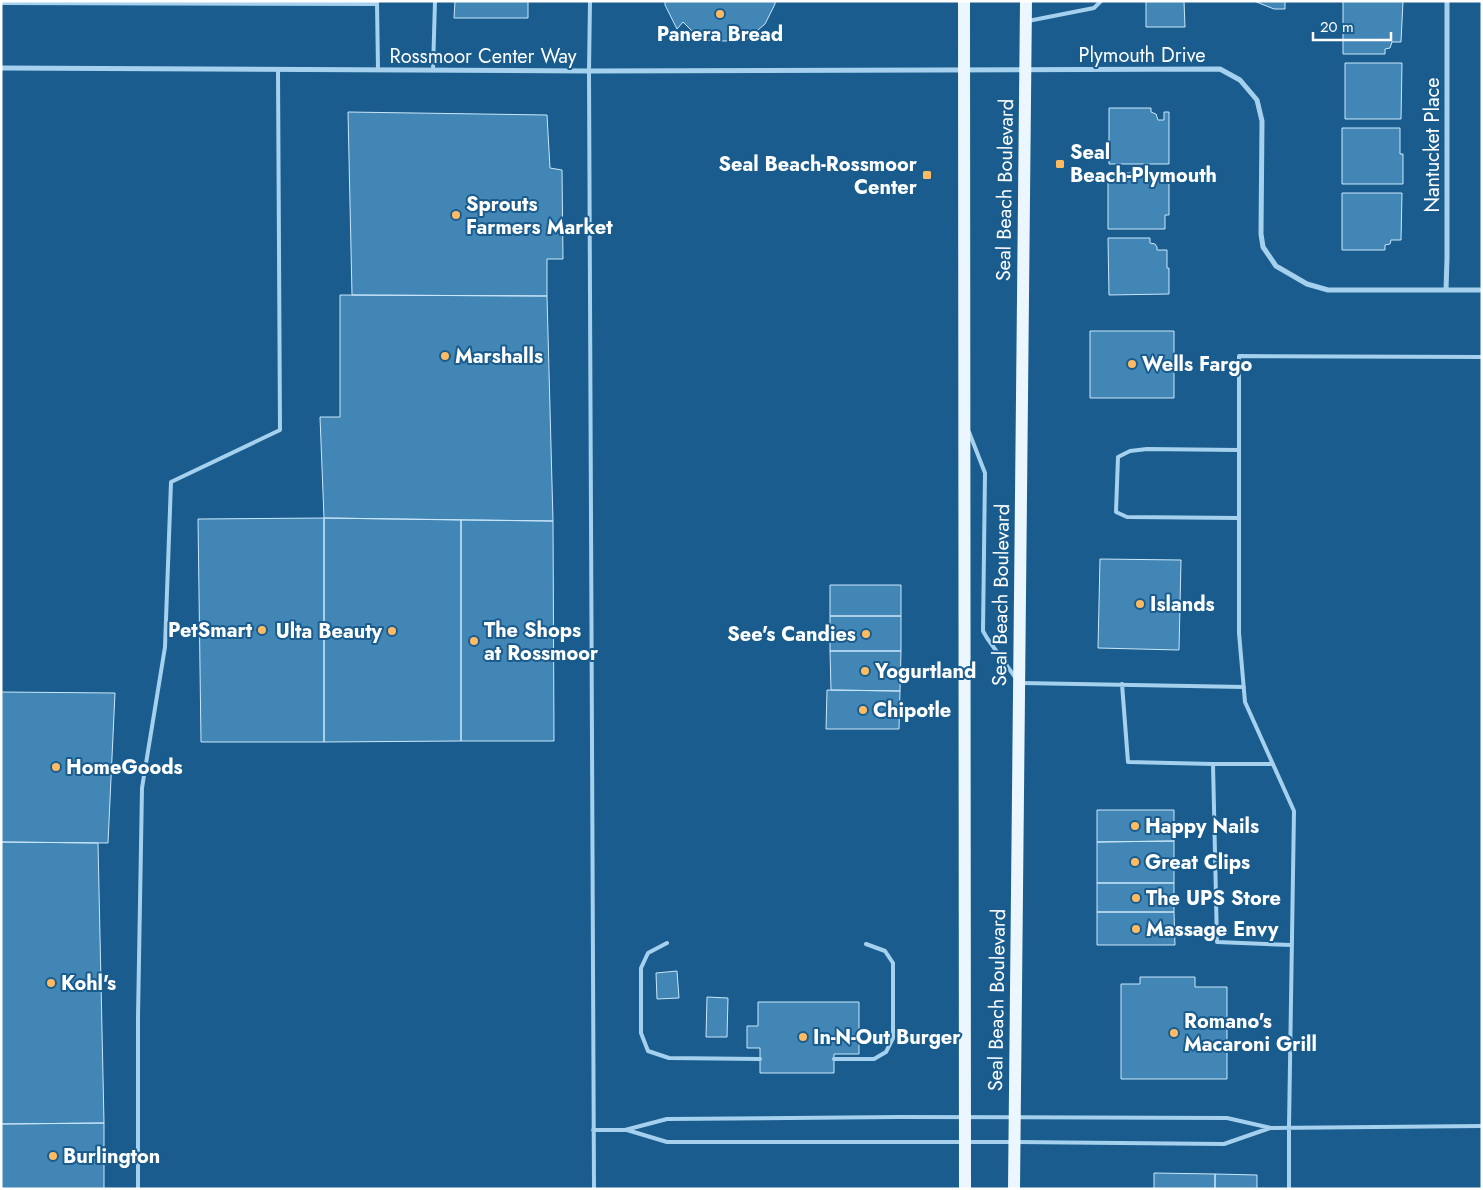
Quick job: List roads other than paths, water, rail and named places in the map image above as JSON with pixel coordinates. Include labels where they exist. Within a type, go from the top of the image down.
[{"type":"main road","name":"Seal Beach Boulevard","points":[[964,1],[965,1189]]},
{"type":"main road","name":"Seal Beach Boulevard","points":[[1014,1189],[1026,1]]},
{"type":"street","name":"Nantucket Place","points":[[1446,290],[1447,1]]},
{"type":"street","name":"Rossmoor Center Way","points":[[1,68],[589,71],[964,70]]},
{"type":"street","name":"Plymouth Drive","points":[[964,70],[1220,69],[1240,80],[1257,100],[1262,121],[1260,234],[1263,247],[1276,266],[1306,284],[1328,290],[1482,290]]},
{"type":"lane","points":[[433,70],[435,1]]},
{"type":"lane","points":[[590,1],[594,1189]]},
{"type":"lane","points":[[1026,22],[1094,8],[1101,1]]},
{"type":"lane","points":[[1,3],[377,3],[378,70]]},
{"type":"lane","points":[[138,1189],[138,1035],[142,788],[165,647],[171,482],[280,430],[278,70]]},
{"type":"lane","points":[[1289,1189],[1294,811],[1245,702],[1239,633],[1239,356],[1482,357]]},
{"type":"lane","points":[[965,421],[984,472],[983,631],[1019,683],[1244,687]]},
{"type":"lane","points":[[1239,450],[1147,449],[1130,451],[1118,457],[1116,512],[1127,517],[1239,518]]},
{"type":"lane","points":[[1122,684],[1128,762],[1272,764]]},
{"type":"lane","points":[[1213,764],[1217,942],[1292,945]]},
{"type":"lane","points":[[667,943],[648,953],[641,968],[641,1033],[648,1051],[669,1058],[760,1059]]},
{"type":"lane","points":[[834,1059],[874,1059],[886,1052],[892,1038],[893,963],[885,951],[866,944]]},
{"type":"lane","points":[[594,1130],[625,1130],[667,1119],[965,1117],[1227,1118],[1271,1128]]},
{"type":"lane","points":[[625,1130],[667,1142],[1224,1144],[1271,1128],[1482,1126]]},
{"type":"place","name":"Panera Bread","points":[[720,14]]},
{"type":"place","name":"Seal Beach-Plymouth","points":[[1060,164]]},
{"type":"place","name":"Seal Beach-Rossmoor Center","points":[[927,175]]},
{"type":"place","name":"Sprouts Farmers Market","points":[[456,215]]},
{"type":"place","name":"Marshalls","points":[[445,356]]},
{"type":"place","name":"Wells Fargo","points":[[1132,364]]},
{"type":"place","name":"Islands","points":[[1140,604]]},
{"type":"place","name":"PetSmart","points":[[262,630]]},
{"type":"place","name":"Ulta Beauty","points":[[392,631]]},
{"type":"place","name":"See's Candies","points":[[866,634]]},
{"type":"place","name":"The Shops at Rossmoor","points":[[474,641]]},
{"type":"place","name":"Yogurtland","points":[[865,671]]},
{"type":"place","name":"Chipotle","points":[[863,710]]},
{"type":"place","name":"HomeGoods","points":[[56,767]]},
{"type":"place","name":"Happy Nails","points":[[1135,826]]},
{"type":"place","name":"Great Clips","points":[[1135,862]]},
{"type":"place","name":"The UPS Store","points":[[1136,898]]},
{"type":"place","name":"Massage Envy","points":[[1136,929]]},
{"type":"place","name":"Kohl's","points":[[51,983]]},
{"type":"place","name":"Romano's Macaroni Grill","points":[[1174,1033]]},
{"type":"place","name":"In-N-Out Burger","points":[[803,1037]]},
{"type":"place","name":"Burlington","points":[[53,1156]]}]
